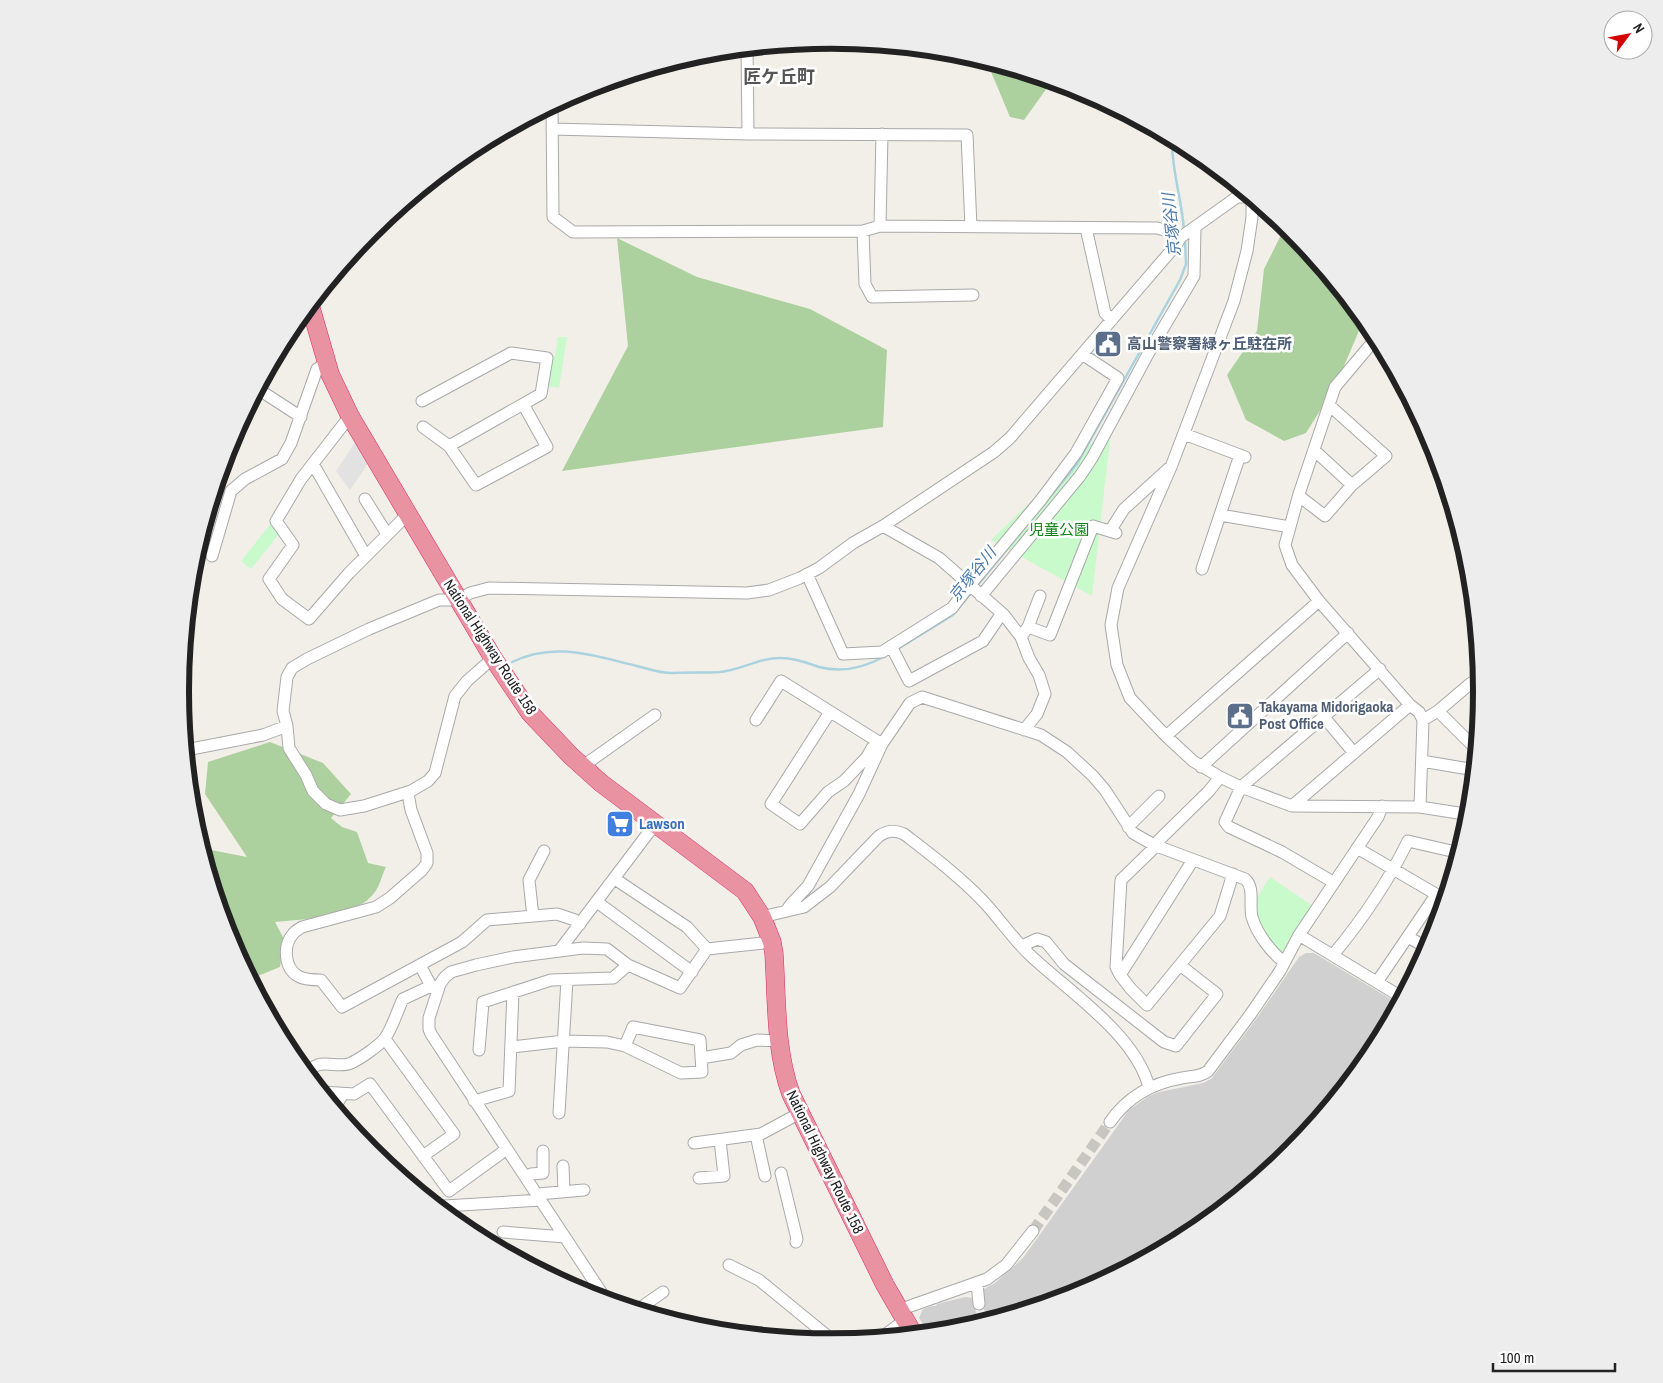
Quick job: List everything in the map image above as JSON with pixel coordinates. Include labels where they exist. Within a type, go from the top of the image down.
[{"type":"highway","name":"National Highway Route 158","points":[[312,313],[326,362],[341,400],[493,658],[530,713],[601,783],[745,891],[762,917],[772,942],[774,954],[779,1041],[787,1082],[800,1113],[906,1322]]},
{"type":"street","points":[[748,54],[748,134]]},
{"type":"street","points":[[552,113],[553,217],[573,232],[863,231],[880,226],[1157,228],[1177,238]]},
{"type":"street","points":[[552,129],[748,134],[967,135],[971,227]]},
{"type":"street","points":[[880,226],[882,134]]},
{"type":"street","points":[[493,658],[467,681],[455,696],[435,773],[428,782],[410,791],[364,806],[340,810],[326,804],[313,791],[306,775],[289,748],[287,726],[283,711],[288,677],[292,668],[306,659],[369,629],[439,600],[458,600],[470,593],[489,588],[747,593],[769,590],[819,568],[853,543],[883,526],[994,452],[1010,438],[1112,320],[1177,238],[1193,229],[1237,197],[1241,197]]},
{"type":"street","points":[[1252,206],[1247,251],[1234,301],[1172,465],[1118,588],[1111,625],[1117,664],[1130,698],[1166,736],[1193,761],[1241,787],[1292,806],[1420,807],[1463,814]]},
{"type":"street","points":[[1086,228],[1105,313],[1112,320]]},
{"type":"street","points":[[806,574],[843,654],[882,652],[952,608],[975,591],[1080,476],[1092,458],[1148,354],[1194,276],[1193,229]]},
{"type":"street","points":[[863,231],[865,284],[872,297],[973,295]]},
{"type":"street","points":[[1372,344],[1335,387],[1298,496],[1285,545],[1292,565],[1319,601],[1410,705],[1419,712],[1423,720],[1420,807]]},
{"type":"street","points":[[422,401],[511,353],[547,358],[541,394],[449,446]]},
{"type":"street","points":[[975,591],[1076,453],[1118,378],[1082,354]]},
{"type":"street","points":[[212,556],[231,491],[245,480],[282,459],[292,443],[317,369],[326,362]]},
{"type":"street","points":[[263,393],[301,417]]},
{"type":"street","points":[[423,426],[449,446],[476,485],[547,446],[523,404]]},
{"type":"street","points":[[1298,496],[1325,516],[1352,485],[1386,456],[1329,404]]},
{"type":"street","points":[[350,416],[301,479],[276,521],[294,545],[269,579],[282,599],[308,619],[408,514]]},
{"type":"street","points":[[1184,434],[1243,456],[1202,569]]},
{"type":"street","points":[[1314,450],[1352,485]]},
{"type":"street","points":[[313,464],[366,556]]},
{"type":"street","points":[[1028,626],[1050,635],[1093,526],[1113,532],[1124,509],[1172,465]]},
{"type":"street","points":[[365,498],[388,534]]},
{"type":"street","points":[[1220,515],[1290,527]]},
{"type":"street","points":[[883,526],[939,558],[1002,613],[1021,637],[1029,658],[1039,675],[1045,694],[1037,714],[1024,730]]},
{"type":"street","points":[[1021,637],[1028,626],[1040,596]]},
{"type":"street","points":[[1166,736],[1319,601]]},
{"type":"street","points":[[891,646],[909,681],[983,641],[1002,613]]},
{"type":"street","points":[[1202,767],[1348,633]]},
{"type":"street","points":[[1334,882],[1282,852],[1229,827],[1225,822],[1241,787],[1380,669]]},
{"type":"street","points":[[756,720],[781,681],[882,744]]},
{"type":"street","points":[[1423,720],[1438,711],[1471,683],[1474,686]]},
{"type":"street","points":[[786,911],[808,886],[859,794],[882,744],[910,703],[922,697],[1051,740],[1080,764],[1105,790],[1133,833],[1155,846],[1233,874],[1248,882],[1250,885],[1252,917],[1264,941],[1276,956],[1284,962]]},
{"type":"street","points":[[1292,806],[1410,705]]},
{"type":"street","points":[[1438,711],[1472,745]]},
{"type":"street","points":[[830,712],[771,804],[800,824],[828,792],[850,775],[867,757],[872,748],[882,744]]},
{"type":"street","points":[[582,766],[655,715]]},
{"type":"street","points":[[1323,716],[1354,753]]},
{"type":"street","points":[[191,749],[263,735],[287,726]]},
{"type":"street","points":[[1422,761],[1470,769]]},
{"type":"street","points":[[1220,777],[1209,792],[1121,880],[1116,967],[1131,989],[1147,1004],[1220,916],[1233,874]]},
{"type":"street","points":[[1128,827],[1159,796]]},
{"type":"street","points":[[410,799],[411,810],[427,852],[427,863],[422,870],[390,898],[376,907],[302,926],[292,934],[286,954],[288,965],[297,976],[321,980],[342,1006],[462,942],[487,920],[557,914],[575,920],[580,924]]},
{"type":"street","points":[[1110,1122],[1126,1102],[1149,1087],[1169,1080],[1205,1074],[1250,1015],[1299,935],[1378,817],[1382,806]]},
{"type":"street","points":[[559,951],[649,832],[657,825]]},
{"type":"street","points":[[762,917],[799,909],[813,901],[830,887],[879,836],[888,831],[898,831],[960,878],[982,900],[1029,954],[1117,1034],[1137,1059],[1149,1087]]},
{"type":"street","points":[[1333,955],[1348,938],[1394,870],[1408,841],[1454,852]]},
{"type":"street","points":[[1357,848],[1440,897]]},
{"type":"street","points":[[534,916],[529,880],[544,851]]},
{"type":"street","points":[[1120,975],[1193,860]]},
{"type":"street","points":[[615,879],[687,927],[707,948]]},
{"type":"street","points":[[1377,982],[1408,937],[1440,898]]},
{"type":"street","points":[[597,902],[692,972]]},
{"type":"street","points":[[1299,935],[1398,995]]},
{"type":"street","points":[[1408,937],[1422,945]]},
{"type":"street","points":[[1022,946],[1037,939],[1046,942],[1064,964],[1164,1042],[1176,1046],[1217,994],[1180,965]]},
{"type":"street","points":[[707,948],[772,942]]},
{"type":"street","points":[[312,1069],[316,1065],[324,1063],[348,1065],[356,1061],[385,1039],[403,999],[434,988],[451,972],[491,961],[559,951],[607,949],[628,965],[680,988],[707,948]]},
{"type":"street","points":[[420,965],[434,988],[429,1028],[474,1101],[526,1176],[600,1290]]},
{"type":"street","points":[[479,1050],[483,1002],[550,980],[613,978],[628,965]]},
{"type":"street","points":[[559,1113],[566,980]]},
{"type":"street","points":[[474,1101],[509,1091],[513,992]]},
{"type":"street","points":[[512,1047],[564,1041],[599,1041],[625,1046],[681,1073],[702,1072],[700,1040],[633,1027],[625,1046]]},
{"type":"street","points":[[385,1039],[454,1134],[423,1156]]},
{"type":"street","points":[[701,1058],[731,1053],[741,1045],[757,1040],[779,1041]]},
{"type":"street","points":[[330,1093],[354,1094],[370,1084],[449,1191],[507,1149]]},
{"type":"street","points":[[338,1103],[343,1094]]},
{"type":"street","points":[[694,1143],[761,1134],[800,1113]]},
{"type":"street","points":[[756,1135],[762,1176],[785,1172],[796,1242]]},
{"type":"street","points":[[699,1178],[724,1176],[720,1140]]},
{"type":"street","points":[[526,1176],[543,1173],[543,1151]]},
{"type":"street","points":[[563,1166],[564,1191]]},
{"type":"street","points":[[447,1206],[540,1197],[564,1191],[584,1190]]},
{"type":"street","points":[[891,1331],[906,1322],[924,1300],[987,1279],[1006,1264],[1033,1231]]},
{"type":"street","points":[[503,1232],[565,1237]]},
{"type":"street","points":[[729,1265],[759,1280],[826,1334]]},
{"type":"street","points":[[977,1283],[979,1304]]},
{"type":"street","points":[[643,1306],[663,1292]]},
{"type":"shaded area","points":[[356,441],[369,462],[350,490],[336,471]]},
{"type":"shaded area","points":[[1306,953],[1314,953],[1394,1001],[1366,1049],[1315,1115],[1255,1175],[1189,1226],[1153,1248],[1116,1268],[1077,1285],[1038,1300],[987,1315],[983,1307],[982,1293],[984,1289],[995,1283],[1023,1258],[1129,1110],[1149,1096],[1159,1092],[1203,1083],[1211,1079],[1254,1022],[1299,957]]},
{"type":"shaded area","points":[[965,1297],[973,1298],[977,1317],[925,1327],[919,1318],[923,1309],[936,1306],[937,1304]]},
{"type":"green space","points":[[990,69],[1048,87],[1024,120],[1010,117]]},
{"type":"green space","points":[[1281,235],[1286,237],[1315,268],[1361,327],[1335,387],[1306,433],[1284,441],[1246,420],[1227,375],[1257,331],[1264,269]]},
{"type":"green space","points":[[617,238],[697,277],[810,309],[887,350],[883,427],[562,471],[628,346]]},
{"type":"green space","points":[[558,337],[567,337],[559,388],[547,386],[551,356],[555,356]]},
{"type":"green space","name":"児童公園","points":[[1112,423],[1092,596],[991,540]]},
{"type":"green space","points":[[272,522],[279,534],[251,569],[241,561]]},
{"type":"green space","points":[[270,742],[323,763],[351,794],[331,818],[342,827],[357,832],[368,863],[386,867],[375,892],[367,901],[356,907],[329,916],[275,922],[284,939],[280,967],[256,977],[223,898],[209,849],[247,857],[205,794],[208,762]]},
{"type":"green space","points":[[1270,877],[1313,906],[1283,951],[1277,953],[1261,926],[1254,902]]},
{"type":"waterway","name":"京塚谷川","points":[[1172,147],[1184,230]]},
{"type":"waterway","name":"京塚谷川","points":[[977,586],[1077,464],[1180,280],[1186,264],[1185,240]]},
{"type":"waterway","name":"京塚谷川","points":[[896,650],[953,615],[972,592]]},
{"type":"waterway","name":"京塚谷川","points":[[512,662],[544,652],[574,652],[669,673],[720,672],[774,658],[787,658],[836,670],[869,664],[885,656]]},
{"type":"tunnel","points":[[1033,1231],[1110,1122]]},
{"type":"place","name":"高山警察署緑ヶ丘駐在所","points":[[1108,344]]},
{"type":"place","name":"Takayama Midorigaoka Post Office","points":[[1240,716]]},
{"type":"place","name":"Lawson","points":[[620,824]]},
{"type":"district","name":"匠ケ丘町","points":[[779,77]]}]
